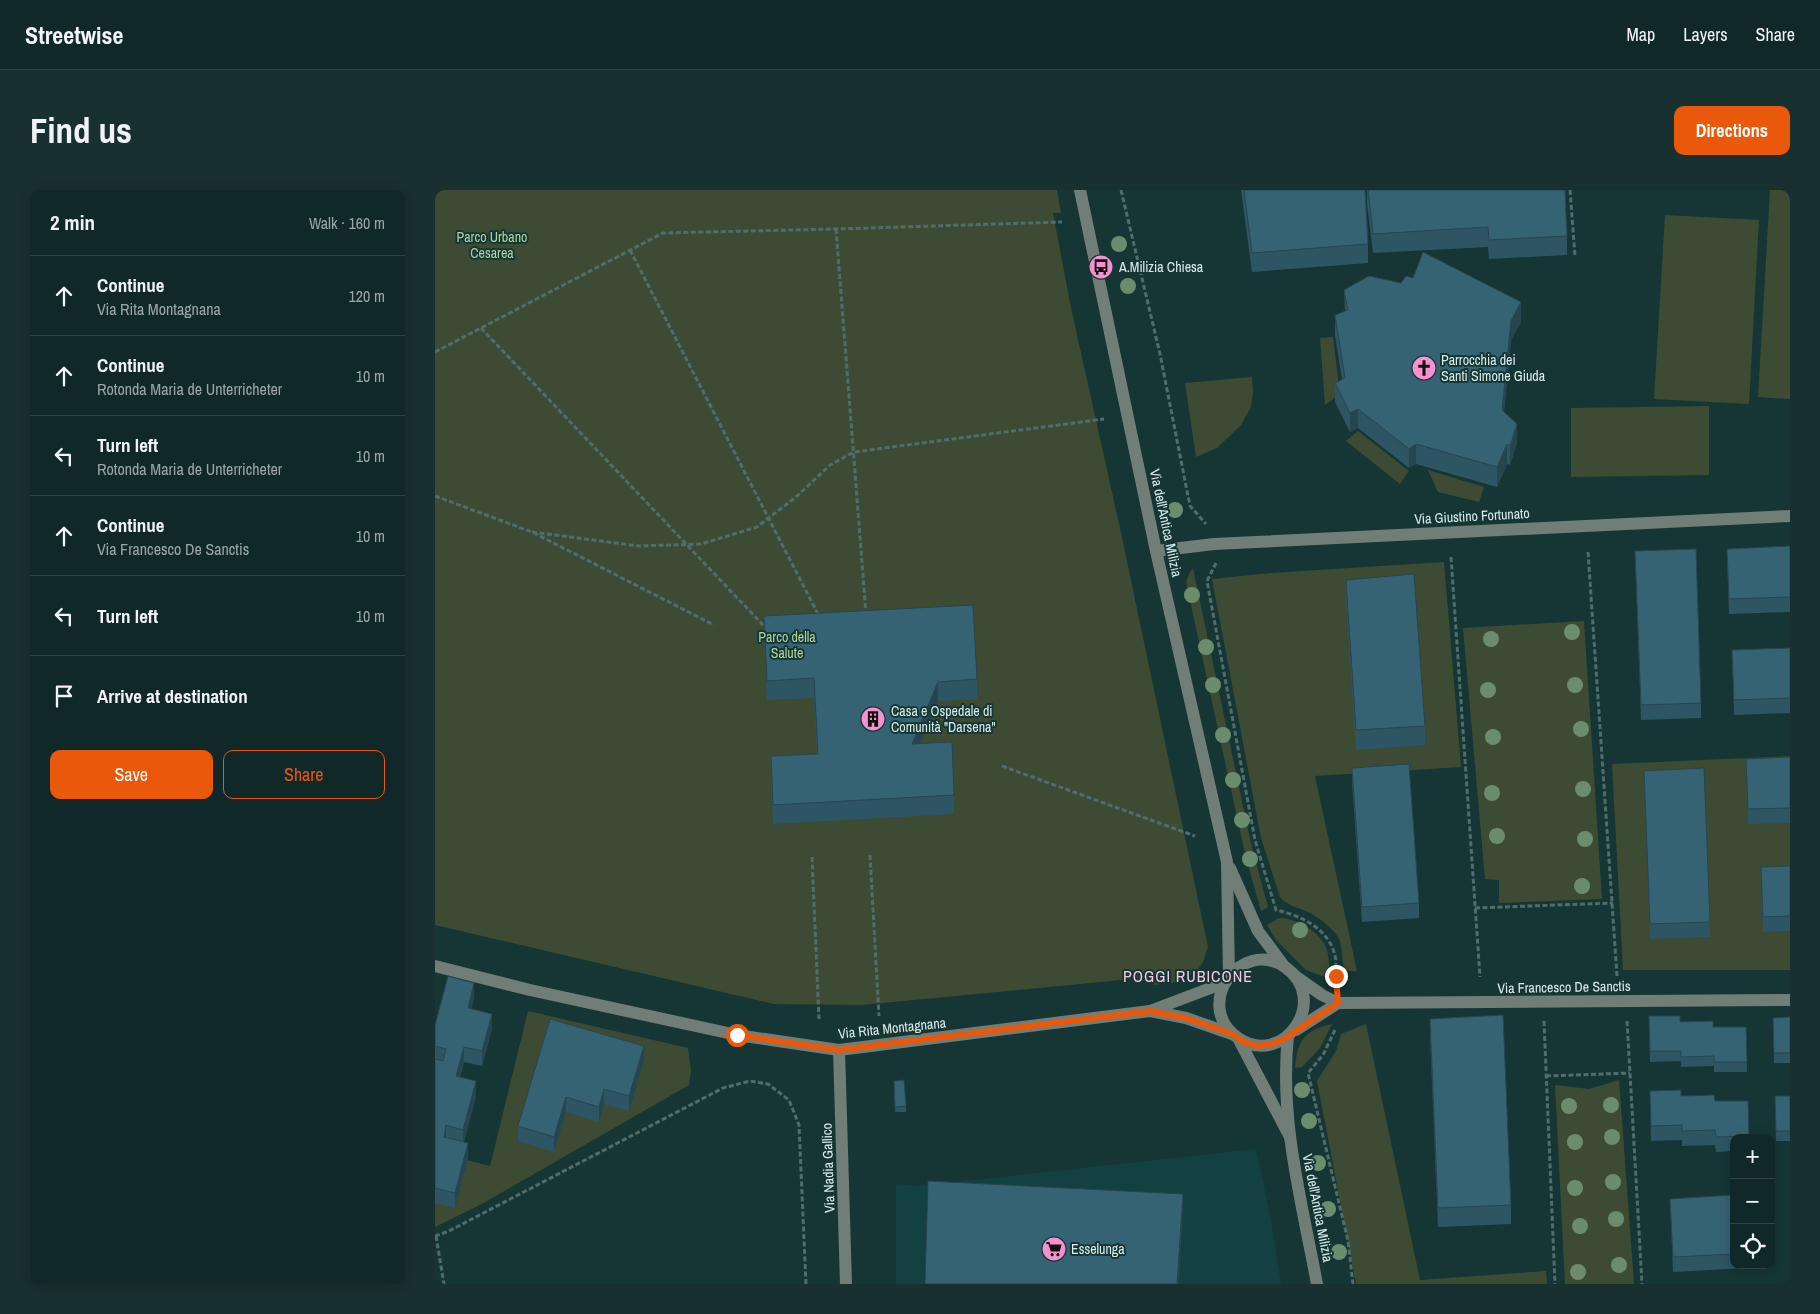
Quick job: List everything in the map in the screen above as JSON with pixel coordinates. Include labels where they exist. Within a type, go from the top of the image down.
[{"type":"street","name":"Via dell'Antica Milizia","points":[[1080,190],[1156,551],[1227,862],[1258,931],[1285,967]]},
{"type":"street","name":"Via Giustino Fortunato","points":[[1156,551],[1214,544],[1790,516]]},
{"type":"street","name":"Via dell'Antica Milizia","points":[[1227,862],[1227,980]]},
{"type":"street","points":[[1292,1033],[1302,1017],[1304,1003],[1301,989],[1295,976],[1285,967],[1272,962],[1258,960],[1244,964],[1233,972],[1219,996],[1219,1010],[1224,1023],[1235,1036],[1244,1042],[1257,1046],[1271,1044],[1292,1033],[1338,1003]]},
{"type":"street","name":"Via Rita Montagnana","points":[[435,966],[530,990],[737,1035],[839,1050],[1150,1011],[1227,980]]},
{"type":"street","name":"Via Francesco De Sanctis","points":[[1295,976],[1322,995],[1338,1003],[1790,1000]]},
{"type":"street","name":"Via Rita Montagnana","points":[[1150,1011],[1186,1018],[1235,1036]]},
{"type":"street","name":"Via dell'Antica Milizia","points":[[1292,1033],[1285,1060],[1289,1137],[1317,1284]]},
{"type":"street","name":"Via dell'Antica Milizia","points":[[1235,1036],[1289,1137]]},
{"type":"street","name":"Via Nadia Gallico","points":[[839,1050],[846,1284]]},
{"type":"path","points":[[1121,190],[1160,354],[1190,506],[1211,528],[1216,564],[1207,581],[1255,840],[1276,910],[1293,914],[1307,921],[1325,935],[1334,952],[1338,1003],[1337,1026],[1323,1055],[1308,1073],[1348,1241],[1353,1284]]},
{"type":"path","points":[[1570,190],[1575,256]]},
{"type":"path","points":[[435,352],[663,233],[1062,222]]},
{"type":"path","points":[[836,229],[867,622]]},
{"type":"path","points":[[630,250],[823,623]]},
{"type":"path","points":[[481,328],[763,625]]},
{"type":"path","points":[[532,532],[639,546],[701,544],[757,526],[796,497],[830,465],[854,452],[1104,419]]},
{"type":"path","points":[[435,496],[532,532],[714,625]]},
{"type":"path","points":[[1588,552],[1617,976]]},
{"type":"path","points":[[1451,558],[1480,977]]},
{"type":"path","points":[[1002,766],[1195,836]]},
{"type":"path","points":[[870,855],[879,1016]]},
{"type":"path","points":[[812,857],[819,1019]]},
{"type":"path","points":[[1475,908],[1613,903]]},
{"type":"path","points":[[1544,1018],[1555,1284]]},
{"type":"path","points":[[1627,1018],[1642,1284]]},
{"type":"path","points":[[1546,1076],[1630,1073]]},
{"type":"path","points":[[444,1284],[435,1236],[449,1231],[723,1088],[750,1081],[768,1084],[789,1100],[799,1125],[806,1284]]},
{"type":"shaded area","points":[[1256,1149],[1270,1214],[1281,1284],[896,1284],[896,1184],[919,1186]]},
{"type":"green space","name":"Parco della Salute","points":[[435,190],[1057,190],[1061,213],[1053,213],[1071,308],[1120,528],[1208,947],[1203,962],[1196,972],[1178,982],[1154,985],[1142,978],[862,1005],[774,1004],[435,925]]},
{"type":"green space","points":[[1770,190],[1790,190],[1790,399],[1758,397]]},
{"type":"green space","points":[[1665,215],[1759,220],[1749,404],[1654,399]]},
{"type":"green space","points":[[1333,337],[1340,394],[1325,405],[1320,338]]},
{"type":"green space","points":[[1252,377],[1251,407],[1241,425],[1217,448],[1196,457],[1185,383]]},
{"type":"green space","points":[[1709,406],[1709,475],[1571,477],[1571,408]]},
{"type":"green space","points":[[1358,431],[1409,471],[1400,484],[1346,441]]},
{"type":"green space","points":[[1428,470],[1484,487],[1479,502],[1438,492]]},
{"type":"green space","points":[[1444,562],[1461,767],[1315,776],[1357,971],[1346,971],[1340,941],[1335,933],[1318,917],[1288,904],[1280,897],[1261,838],[1212,579],[1271,573]]},
{"type":"green space","points":[[1193,568],[1251,844],[1268,907],[1261,911],[1245,854],[1186,582]]},
{"type":"green space","points":[[1584,621],[1602,899],[1499,903],[1499,880],[1485,879],[1463,628]]},
{"type":"green space","points":[[1790,756],[1790,970],[1623,970],[1612,764]]},
{"type":"green space","points":[[1279,918],[1298,922],[1320,938],[1327,951],[1330,979],[1306,970],[1276,940],[1267,925]]},
{"type":"green space","points":[[528,1011],[688,1048],[691,1070],[689,1085],[480,1205],[435,1227],[435,1152],[490,1166]]},
{"type":"green space","points":[[1332,1024],[1320,1048],[1302,1067],[1295,1068],[1300,1044],[1304,1038],[1315,1030]]},
{"type":"green space","points":[[1366,1024],[1420,1280],[1546,1271],[1547,1284],[1356,1284],[1317,1081],[1336,1051],[1341,1034]]},
{"type":"green space","points":[[1619,1080],[1634,1284],[1565,1284],[1555,1085],[1589,1089]]},
{"type":"building","points":[[1244,190],[1365,190],[1368,244],[1252,253]]},
{"type":"building","points":[[1368,190],[1565,190],[1567,236],[1489,240],[1488,227],[1373,234]]},
{"type":"building","name":"Parrocchia dei Santi Simone Giuda","points":[[1423,252],[1521,302],[1511,321],[1502,410],[1517,424],[1510,446],[1507,444],[1497,467],[1416,444],[1409,449],[1358,409],[1350,413],[1335,383],[1345,378],[1335,315],[1348,310],[1344,290],[1369,276],[1401,283],[1406,276],[1413,278]]},
{"type":"building","points":[[1790,546],[1790,597],[1729,599],[1727,549]]},
{"type":"building","points":[[1696,549],[1701,703],[1641,705],[1635,551]]},
{"type":"building","points":[[1414,574],[1425,726],[1356,730],[1346,580]]},
{"type":"building","name":"Casa e Ospedale di Comunità \"Darsena\"","points":[[973,605],[977,679],[938,682],[912,744],[952,742],[954,795],[773,805],[771,756],[818,754],[814,678],[767,681],[764,616]]},
{"type":"building","points":[[1790,648],[1790,698],[1734,700],[1732,650]]},
{"type":"building","points":[[1790,757],[1790,808],[1748,809],[1746,759]]},
{"type":"building","points":[[1409,764],[1419,903],[1362,907],[1352,768]]},
{"type":"building","points":[[1704,768],[1710,922],[1650,924],[1644,771]]},
{"type":"building","points":[[1790,866],[1790,916],[1763,917],[1761,867]]},
{"type":"building","points":[[448,976],[474,983],[468,1008],[492,1014],[482,1051],[464,1047],[456,1076],[476,1081],[463,1130],[446,1125],[444,1137],[468,1143],[455,1193],[435,1188],[435,1059],[443,1061],[446,1049],[435,1046],[435,1025]]},
{"type":"building","points":[[1503,1015],[1511,1205],[1438,1208],[1430,1019]]},
{"type":"building","points":[[1649,1016],[1680,1016],[1680,1022],[1713,1021],[1713,1027],[1746,1027],[1747,1062],[1714,1062],[1714,1056],[1681,1057],[1681,1051],[1650,1051]]},
{"type":"building","points":[[1790,1017],[1790,1053],[1774,1053],[1773,1018]]},
{"type":"building","points":[[550,1019],[644,1046],[629,1096],[604,1089],[599,1107],[566,1097],[554,1137],[518,1126]]},
{"type":"building","points":[[904,1080],[906,1106],[895,1107],[894,1081]]},
{"type":"building","points":[[1681,1090],[1681,1096],[1714,1095],[1715,1101],[1748,1101],[1749,1134],[1730,1134],[1730,1137],[1716,1137],[1715,1130],[1682,1131],[1682,1125],[1651,1126],[1650,1091]]},
{"type":"building","points":[[1775,1096],[1790,1096],[1790,1131],[1776,1131]]},
{"type":"building","name":"Esselunga","points":[[928,1181],[1183,1194],[1177,1284],[925,1284]]},
{"type":"building","points":[[1730,1195],[1730,1254],[1673,1257],[1670,1199]]},
{"type":"place","name":"A.Milizia Chiesa","points":[[1101,267]]},
{"type":"place","name":"Parrocchia dei Santi Simone Giuda","points":[[1424,368]]},
{"type":"place","name":"Casa e Ospedale di Comunità \"Darsena\"","points":[[873,719]]},
{"type":"place","name":"Esselunga","points":[[1054,1249]]},
{"type":"district","name":"POGGI RUBICONE","points":[[1188,976]]},
{"type":"route","points":[[737,1035],[839,1050],[1150,1011],[1186,1018],[1232,1034],[1244,1042],[1257,1046],[1271,1044],[1284,1039],[1338,1003],[1336,976]]},
{"type":"park label","name":"Parco Urbano Cesarea","points":[[492,246]]}]
